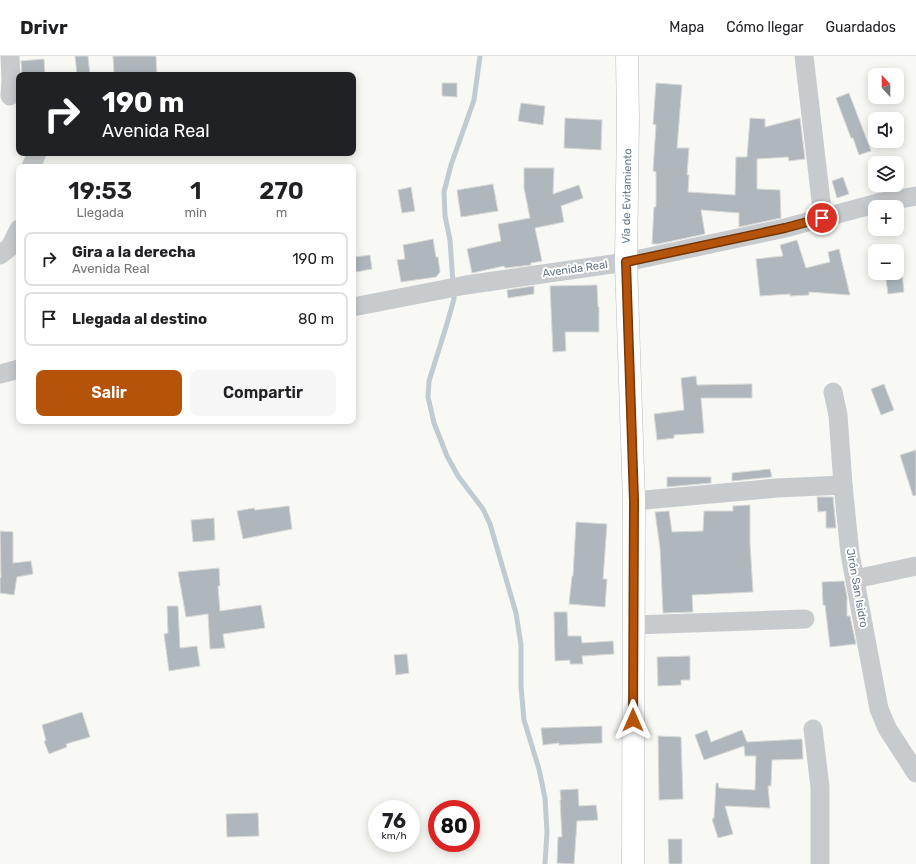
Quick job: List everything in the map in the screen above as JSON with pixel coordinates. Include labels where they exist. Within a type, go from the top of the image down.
[{"type":"highway","name":"Vía de Evitamiento","points":[[627,56],[628,119],[626,262],[634,501],[633,864]]},
{"type":"street","points":[[10,56],[10,96]]},
{"type":"street","points":[[804,56],[822,218]]},
{"type":"street","name":"Avenida Real","points":[[356,306],[466,285],[626,262],[785,228],[882,202],[916,196]]},
{"type":"street","points":[[0,255],[10,247],[16,235]]},
{"type":"street","points":[[0,374],[16,370]]},
{"type":"street","name":"Jirón San Isidro","points":[[833,392],[838,415],[850,554],[879,709],[887,728],[916,773]]},
{"type":"street","points":[[634,501],[777,488],[843,485]]},
{"type":"street","points":[[855,579],[916,566]]},
{"type":"street","points":[[634,625],[805,619]]},
{"type":"street","points":[[813,730],[820,787],[820,864]]},
{"type":"building","points":[[75,56],[88,56],[90,72],[77,72]]},
{"type":"building","points":[[113,56],[156,56],[157,72],[114,72]]},
{"type":"building","points":[[44,59],[45,72],[22,72],[21,61]]},
{"type":"building","points":[[442,83],[457,83],[457,97],[442,96]]},
{"type":"building","points":[[656,83],[682,85],[677,148],[689,148],[687,175],[689,175],[688,192],[735,195],[736,157],[747,157],[750,118],[765,119],[765,127],[800,118],[805,159],[789,161],[788,157],[757,159],[757,189],[780,190],[781,218],[739,227],[739,213],[701,210],[705,234],[652,244],[654,207],[656,207],[656,172],[653,171],[656,125],[653,124]]},
{"type":"building","points":[[849,93],[868,143],[868,148],[870,148],[871,151],[859,155],[836,98]]},
{"type":"building","points":[[521,103],[545,106],[543,125],[518,121]]},
{"type":"building","points":[[565,118],[602,120],[601,150],[564,148]]},
{"type":"building","points":[[524,168],[554,168],[553,194],[579,185],[583,198],[561,206],[564,222],[535,228],[542,261],[531,263],[531,265],[505,268],[504,266],[472,273],[467,249],[501,241],[498,224],[530,218],[524,188]]},
{"type":"building","points":[[843,177],[849,194],[837,198],[832,181]]},
{"type":"building","points":[[493,184],[498,211],[461,217],[457,190]]},
{"type":"building","points":[[411,187],[415,211],[402,213],[398,190]]},
{"type":"building","points":[[433,239],[440,272],[436,277],[401,282],[397,260],[405,259],[403,245]]},
{"type":"building","points":[[797,240],[806,268],[830,262],[828,252],[839,249],[850,295],[809,292],[809,295],[790,296],[790,294],[760,296],[756,259],[783,256],[780,245]]},
{"type":"building","points":[[370,255],[372,269],[356,272],[356,257]]},
{"type":"building","points":[[886,280],[903,280],[904,292],[888,294]]},
{"type":"building","points":[[597,285],[599,332],[565,332],[566,351],[553,352],[550,286]]},
{"type":"building","points":[[534,286],[534,294],[508,298],[507,290]]},
{"type":"building","points":[[696,376],[697,385],[752,384],[752,398],[701,398],[704,433],[674,435],[674,438],[657,440],[654,414],[684,410],[681,378]]},
{"type":"building","points":[[884,384],[894,410],[881,415],[871,389]]},
{"type":"building","points":[[916,450],[916,495],[913,496],[900,455]]},
{"type":"building","points":[[770,469],[772,477],[732,481],[732,473]]},
{"type":"building","points":[[667,477],[711,477],[711,483],[667,487]]},
{"type":"building","points":[[817,497],[833,497],[836,528],[826,528],[826,511],[818,512]]},
{"type":"building","points":[[750,505],[750,543],[753,592],[692,595],[693,612],[663,613],[660,548],[655,512],[669,511],[672,532],[703,531],[704,511],[733,511],[733,506]]},
{"type":"building","points":[[289,506],[292,529],[243,539],[237,511],[254,508],[255,510]]},
{"type":"building","points":[[214,518],[215,540],[193,542],[191,520]]},
{"type":"building","points":[[576,522],[607,524],[603,579],[607,579],[605,607],[569,604],[573,576]]},
{"type":"building","points":[[0,531],[13,532],[13,563],[31,561],[33,574],[17,577],[14,595],[0,593]]},
{"type":"building","points":[[219,568],[220,586],[218,586],[220,611],[261,605],[265,628],[223,634],[225,648],[210,649],[208,614],[186,617],[178,572]]},
{"type":"building","points":[[844,581],[847,597],[847,616],[850,616],[856,644],[830,647],[825,605],[823,605],[822,582]]},
{"type":"building","points":[[167,606],[178,606],[180,648],[197,646],[200,666],[169,671],[164,634],[168,633]]},
{"type":"building","points":[[554,612],[567,612],[568,636],[581,636],[582,643],[613,641],[614,654],[582,656],[583,664],[570,664],[570,660],[555,661]]},
{"type":"building","points":[[407,654],[409,673],[396,675],[394,655]]},
{"type":"building","points":[[690,656],[690,680],[681,680],[681,685],[658,686],[657,657]]},
{"type":"building","points":[[82,712],[90,737],[66,744],[67,747],[49,754],[44,741],[46,741],[42,725]]},
{"type":"building","points":[[602,726],[602,743],[559,745],[559,743],[543,745],[541,728]]},
{"type":"building","points":[[707,730],[711,742],[742,730],[747,742],[802,739],[803,759],[772,760],[771,786],[768,786],[770,808],[725,806],[733,834],[718,838],[712,819],[714,818],[716,783],[718,783],[719,788],[755,790],[756,756],[745,756],[744,746],[704,760],[695,735]]},
{"type":"building","points":[[658,736],[681,737],[683,799],[659,800]]},
{"type":"building","points":[[578,789],[579,806],[596,805],[598,820],[577,821],[574,864],[557,863],[558,837],[562,837],[560,790]]},
{"type":"building","points":[[258,813],[259,836],[227,837],[226,814]]},
{"type":"building","points":[[668,839],[682,839],[682,864],[669,864]]},
{"type":"waterway","points":[[453,283],[450,240],[445,216],[444,192],[451,165],[474,100],[480,56]]},
{"type":"waterway","points":[[453,291],[454,299],[429,381],[428,397],[434,423],[447,456],[458,476],[483,509],[490,524],[516,613],[521,645],[521,687],[524,720],[539,769],[545,798],[547,832],[545,864]]},
{"type":"route","points":[[633,720],[634,501],[626,262],[785,228],[822,218]]}]
